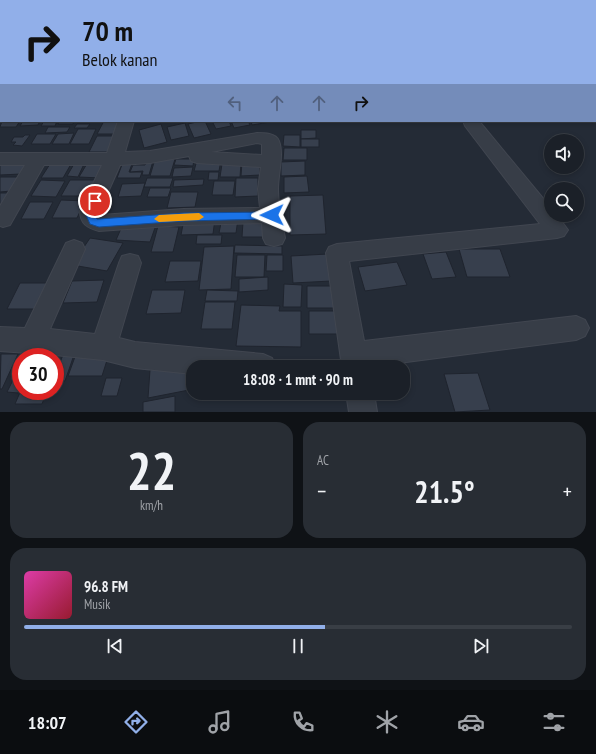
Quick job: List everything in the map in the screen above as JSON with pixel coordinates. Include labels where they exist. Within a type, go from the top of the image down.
[{"type":"street","points":[[126,122],[114,159],[91,208],[91,217],[96,222],[184,217],[272,215]]},
{"type":"street","points":[[354,360],[337,253],[556,230],[471,122]]},
{"type":"street","points":[[0,159],[114,159],[166,155],[261,138],[271,142],[271,162],[268,189],[274,238]]},
{"type":"street","points":[[3,219],[38,159]]},
{"type":"street","points":[[32,342],[74,249]]},
{"type":"street","points":[[103,347],[130,263]]},
{"type":"street","points":[[361,360],[576,328]]},
{"type":"street","points":[[0,339],[32,342],[60,342],[103,347],[135,355],[186,361]]},
{"type":"street","points":[[361,400],[363,412]]},
{"type":"building","points":[[2,122],[19,122],[16,127],[0,127]]},
{"type":"building","points":[[22,122],[40,122],[38,125],[20,126]]},
{"type":"building","points":[[43,122],[57,122],[55,126],[41,126]]},
{"type":"building","points":[[59,122],[74,122],[73,124],[58,124]]},
{"type":"building","points":[[103,122],[124,122],[119,134],[97,134]]},
{"type":"building","points":[[205,122],[211,134],[194,138],[188,124]]},
{"type":"building","points":[[212,122],[229,122],[231,126],[216,129]]},
{"type":"building","points":[[231,122],[248,122],[250,125],[234,128]]},
{"type":"building","points":[[251,122],[270,122],[252,125]]},
{"type":"building","points":[[185,123],[189,136],[171,140],[167,127]]},
{"type":"building","points":[[77,124],[90,124],[87,128],[74,128]]},
{"type":"building","points":[[161,124],[167,142],[144,148],[139,130]]},
{"type":"building","points":[[48,127],[70,127],[67,132],[45,133]]},
{"type":"building","points":[[78,129],[96,129],[89,144],[70,144]]},
{"type":"building","points":[[301,130],[316,130],[316,138],[301,139]]},
{"type":"building","points":[[74,133],[69,144],[52,144],[58,134]]},
{"type":"building","points":[[37,134],[56,134],[50,144],[31,144]]},
{"type":"building","points":[[25,135],[30,135],[22,146],[13,145],[16,142],[11,142],[14,137],[23,137]]},
{"type":"building","points":[[284,135],[300,135],[300,147],[283,146]]},
{"type":"building","points":[[97,136],[116,136],[109,152],[89,152]]},
{"type":"building","points":[[301,139],[319,139],[319,147],[301,147]]},
{"type":"building","points":[[284,148],[307,148],[307,160],[283,160]]},
{"type":"building","points":[[146,159],[144,164],[132,164],[129,172],[142,172],[140,178],[117,178],[123,162]]},
{"type":"building","points":[[155,159],[175,159],[170,176],[150,176]]},
{"type":"building","points":[[176,159],[194,159],[193,166],[174,165]]},
{"type":"building","points":[[197,160],[221,160],[219,171],[194,171]]},
{"type":"building","points":[[3,161],[29,161],[21,174],[0,175],[0,166]]},
{"type":"building","points":[[147,161],[153,161],[149,175],[142,175],[143,171],[130,172],[133,165],[145,165]]},
{"type":"building","points":[[305,161],[305,175],[281,176],[281,162]]},
{"type":"building","points":[[88,162],[109,163],[101,178],[79,177]]},
{"type":"building","points":[[242,162],[260,162],[260,175],[241,176]]},
{"type":"building","points":[[241,163],[240,177],[220,177],[222,164]]},
{"type":"building","points":[[50,164],[71,164],[63,178],[41,178]]},
{"type":"building","points":[[74,164],[84,164],[78,177],[67,176]]},
{"type":"building","points":[[193,167],[191,176],[172,177],[174,168]]},
{"type":"building","points":[[209,172],[219,172],[218,180],[208,180]]},
{"type":"building","points":[[307,176],[309,192],[284,193],[284,177]]},
{"type":"building","points":[[0,177],[20,177],[11,191],[0,192]]},
{"type":"building","points":[[147,178],[173,178],[170,187],[144,187]]},
{"type":"building","points":[[236,178],[258,178],[258,196],[235,197]]},
{"type":"building","points":[[204,179],[203,185],[173,187],[174,180]]},
{"type":"building","points":[[41,180],[65,181],[56,197],[31,196]]},
{"type":"building","points":[[70,180],[99,180],[92,196],[61,196]]},
{"type":"building","points":[[214,181],[235,181],[233,195],[212,195]]},
{"type":"building","points":[[145,183],[141,196],[118,197],[122,184]]},
{"type":"building","points":[[150,188],[171,188],[168,197],[147,197]]},
{"type":"building","points":[[171,192],[198,192],[195,207],[167,208]]},
{"type":"building","points":[[0,193],[13,193],[0,209]]},
{"type":"building","points":[[323,195],[326,234],[290,235],[290,196]]},
{"type":"building","points":[[61,200],[85,201],[77,218],[52,218]]},
{"type":"building","points":[[30,202],[53,202],[44,219],[21,219]]},
{"type":"building","points":[[222,218],[238,219],[236,233],[219,233]]},
{"type":"building","points":[[184,219],[215,219],[213,234],[181,235]]},
{"type":"building","points":[[269,221],[269,237],[242,237],[243,222]]},
{"type":"building","points":[[123,224],[156,225],[150,242],[116,240]]},
{"type":"building","points":[[158,226],[179,227],[173,252],[151,252]]},
{"type":"building","points":[[197,235],[222,235],[221,244],[196,244]]},
{"type":"building","points":[[90,238],[123,243],[107,271],[72,265]]},
{"type":"building","points":[[235,245],[282,246],[282,254],[234,253]]},
{"type":"building","points":[[234,246],[231,289],[199,290],[204,247]]},
{"type":"building","points":[[459,249],[500,249],[510,277],[467,277]]},
{"type":"building","points":[[446,252],[456,277],[432,279],[423,254]]},
{"type":"building","points":[[328,254],[331,281],[293,283],[291,256]]},
{"type":"building","points":[[237,255],[265,255],[264,277],[235,277]]},
{"type":"building","points":[[267,255],[283,255],[283,271],[266,271]]},
{"type":"building","points":[[170,261],[201,261],[198,281],[165,282]]},
{"type":"building","points":[[397,262],[407,285],[365,291],[358,267]]},
{"type":"building","points":[[268,277],[268,290],[239,292],[239,279]]},
{"type":"building","points":[[104,280],[97,302],[63,303],[72,281]]},
{"type":"building","points":[[20,283],[50,283],[38,309],[7,309]]},
{"type":"building","points":[[284,284],[302,285],[301,307],[283,307]]},
{"type":"building","points":[[307,286],[337,286],[339,308],[307,308]]},
{"type":"building","points":[[152,290],[185,290],[181,313],[146,314]]},
{"type":"building","points":[[207,290],[238,291],[237,301],[205,301]]},
{"type":"building","points":[[205,302],[235,302],[232,329],[201,329]]},
{"type":"building","points":[[241,305],[280,306],[279,311],[301,311],[301,347],[236,346]]},
{"type":"building","points":[[309,311],[336,311],[338,334],[309,334]]},
{"type":"building","points":[[64,352],[75,352],[65,381]]},
{"type":"building","points":[[1,354],[12,354],[12,367],[2,389],[0,389]]},
{"type":"building","points":[[76,354],[109,354],[102,376],[68,376]]},
{"type":"building","points":[[186,363],[186,391],[148,398],[150,370]]},
{"type":"building","points":[[478,373],[490,410],[455,412],[444,374]]},
{"type":"building","points":[[106,378],[122,378],[117,396],[101,396]]},
{"type":"building","points":[[12,382],[12,392],[7,392]]},
{"type":"building","points":[[175,396],[175,412],[143,412],[143,402]]},
{"type":"building","points":[[17,400],[44,400],[42,404],[15,404]]},
{"type":"slow traffic","points":[[159,219],[199,217]]},
{"type":"route","points":[[95,201],[90,213],[93,221],[99,223],[184,217],[272,215]]}]
